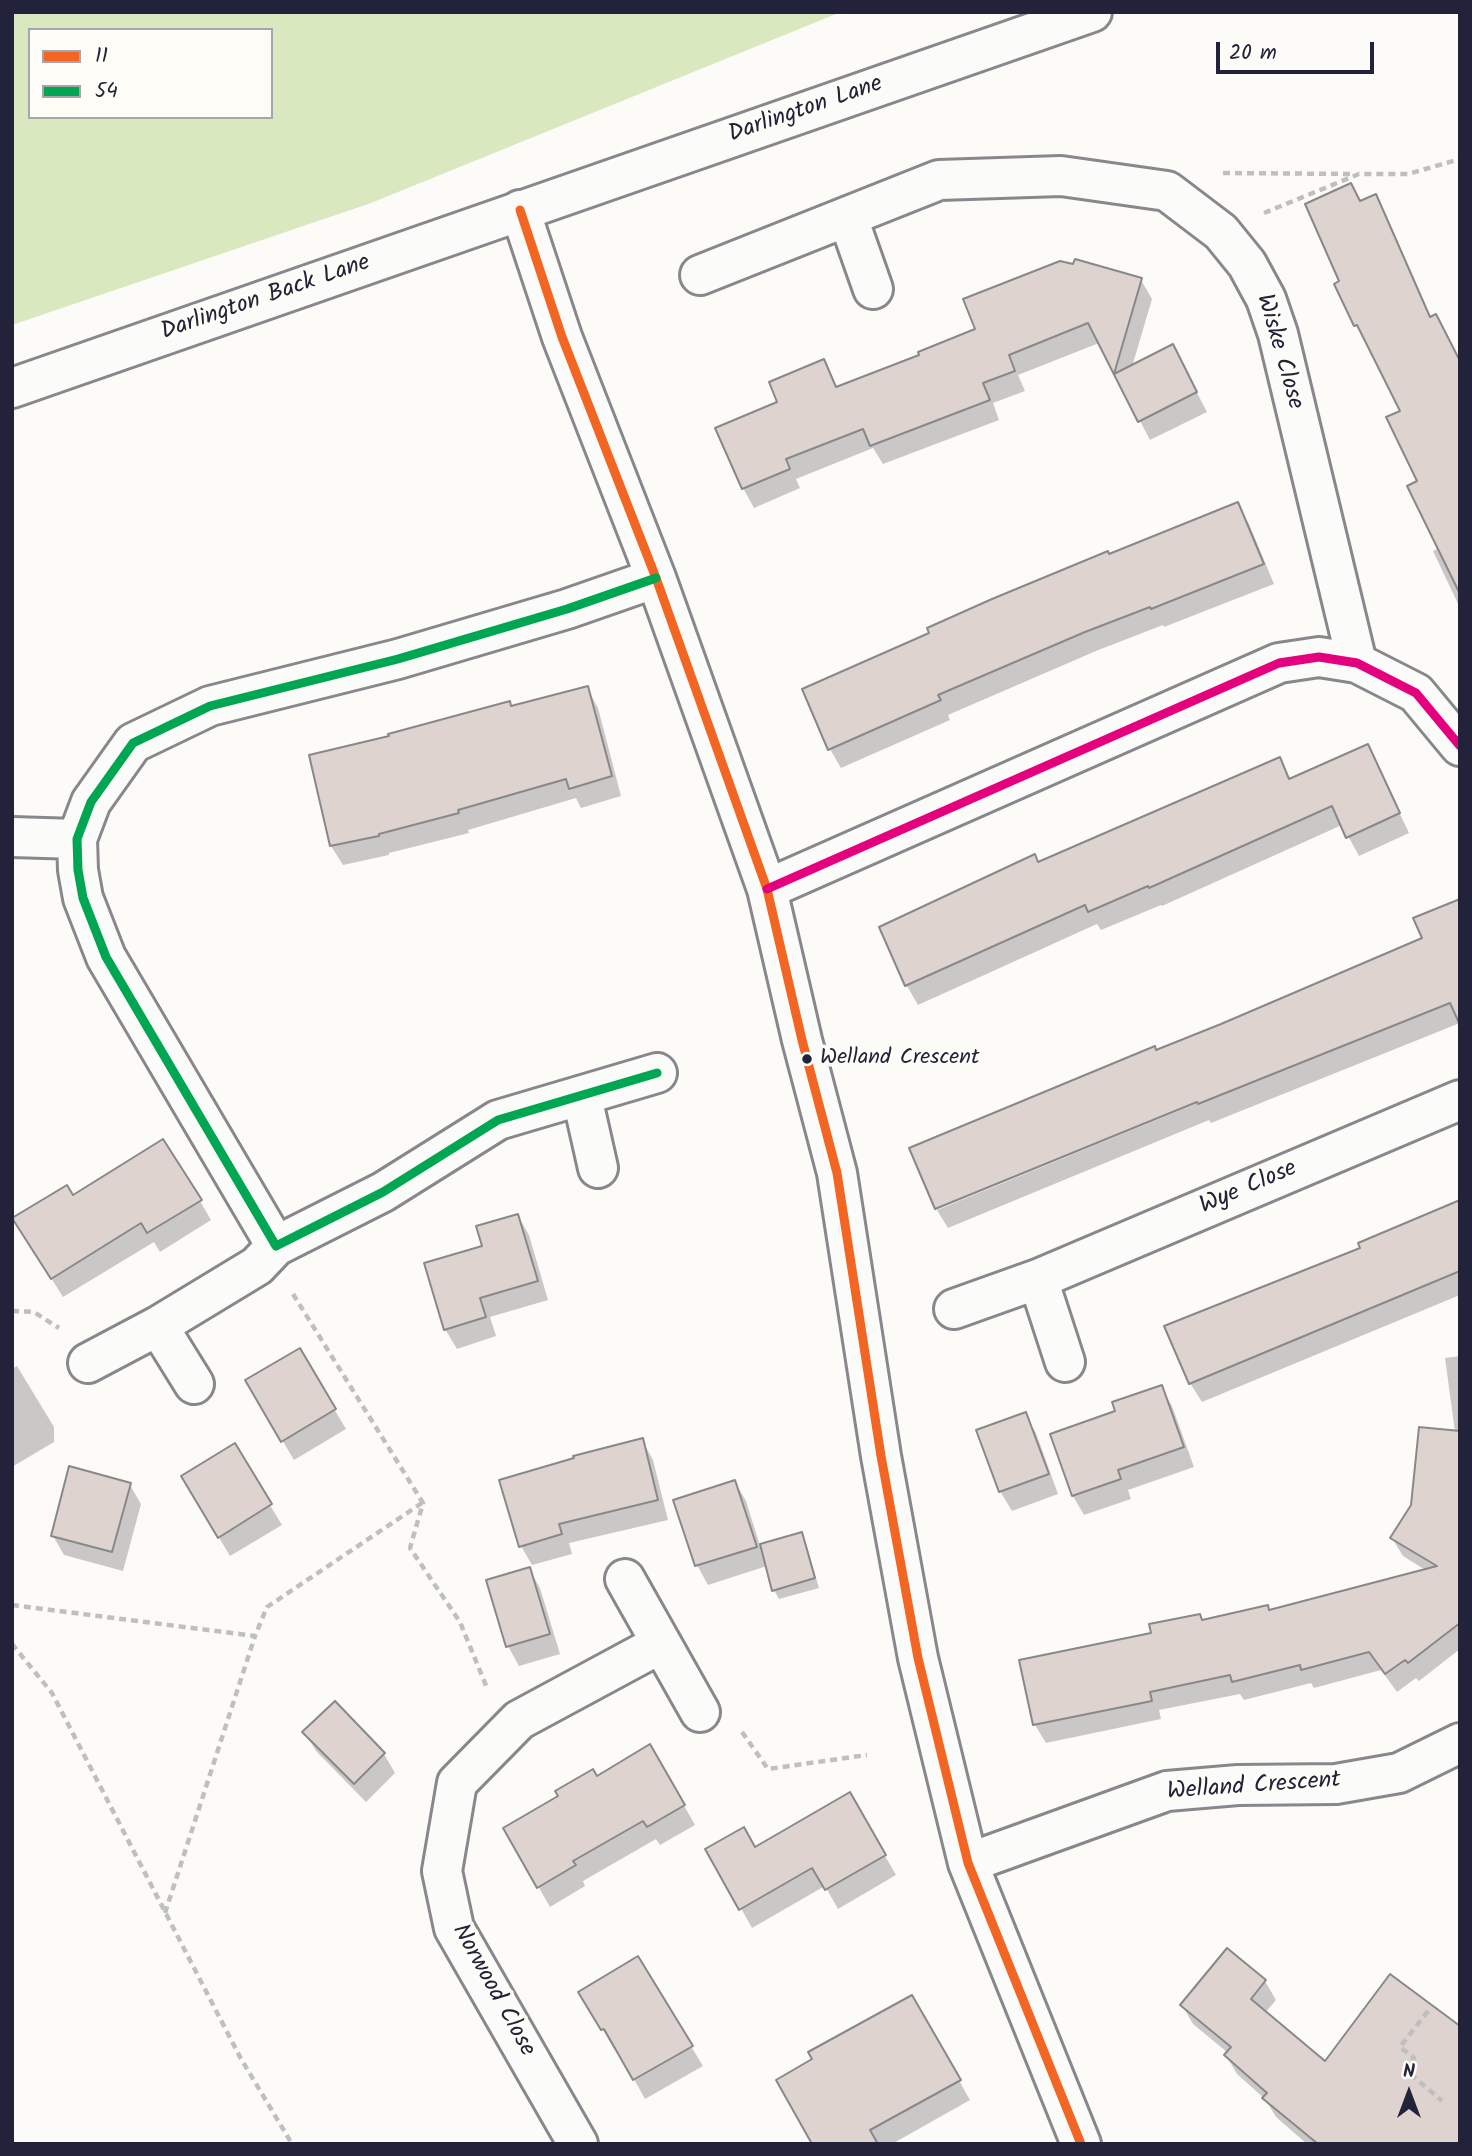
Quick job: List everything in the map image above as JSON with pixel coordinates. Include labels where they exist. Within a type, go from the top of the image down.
[{"type":"street","name":"Darlington Lane","points":[[520,210],[1092,12]]},
{"type":"street","name":"Wiske Close","points":[[700,275],[939,180],[1061,176],[1167,191],[1221,232],[1247,264],[1266,299],[1278,334],[1357,663]]},
{"type":"street","name":"Darlington Back Lane","points":[[12,388],[520,210]]},
{"type":"street","points":[[520,210],[562,337],[656,578],[767,889],[802,1040],[837,1173],[881,1456],[918,1658],[968,1863],[1079,2143]]},
{"type":"street","points":[[848,218],[873,289]]},
{"type":"street","points":[[273,1250],[106,957],[83,898],[78,870],[77,839],[91,802],[133,743],[210,706],[398,659],[566,609],[656,578]]},
{"type":"street","points":[[767,889],[1279,663],[1319,657],[1357,663],[1416,693],[1460,746]]},
{"type":"street","points":[[12,837],[77,839]]},
{"type":"street","points":[[88,1363],[158,1326],[257,1266],[273,1250],[383,1192],[498,1120],[657,1073]]},
{"type":"street","points":[[582,1097],[598,1168]]},
{"type":"street","name":"Wye Close","points":[[954,1309],[1038,1279],[1460,1100]]},
{"type":"street","points":[[1038,1279],[1065,1362]]},
{"type":"street","points":[[158,1326],[194,1384]]},
{"type":"street","points":[[625,1579],[700,1712]]},
{"type":"street","name":"Norwood Close","points":[[578,2144],[454,1928],[442,1871],[457,1783],[519,1720],[660,1644]]},
{"type":"street","name":"Welland Crescent","points":[[968,1863],[1167,1791],[1238,1785],[1336,1784],[1399,1773],[1460,1743]]},
{"type":"path","points":[[1223,173],[1408,173],[1460,159]]},
{"type":"path","points":[[1221,232],[1359,174]]},
{"type":"path","points":[[273,1250],[423,1503],[410,1548],[460,1622],[490,1696]]},
{"type":"path","points":[[12,1311],[34,1312],[65,1332]]},
{"type":"path","points":[[164,1914],[267,1606],[423,1503]]},
{"type":"path","points":[[12,1605],[255,1636]]},
{"type":"path","points":[[12,1644],[52,1693],[240,2057],[292,2144]]},
{"type":"path","points":[[736,1724],[768,1769],[867,1755]]},
{"type":"path","points":[[1428,2011],[1400,2047],[1414,2058],[1406,2070],[1442,2101]]},
{"type":"green space","points":[[12,12],[841,12],[371,203],[12,325]]},
{"type":"building","points":[[1351,183],[1360,201],[1376,194],[1430,317],[1436,314],[1460,361],[1460,594],[1407,486],[1417,481],[1386,417],[1400,411],[1334,284],[1339,281],[1305,204]]},
{"type":"building","points":[[1075,259],[1142,278],[1114,374],[1173,344],[1197,392],[1138,422],[1088,323],[1009,355],[1015,371],[983,383],[990,400],[870,446],[863,429],[786,459],[790,469],[742,489],[715,428],[777,402],[769,382],[824,359],[836,387],[919,355],[918,352],[975,329],[963,299],[1060,261],[1073,264]]},
{"type":"building","points":[[1238,502],[1264,564],[1085,632],[938,695],[941,700],[828,750],[802,689],[929,633],[927,628],[992,599],[1108,551],[1109,554]]},
{"type":"building","points":[[588,686],[612,776],[569,789],[566,779],[379,836],[330,846],[309,755],[389,736],[388,734],[510,701],[511,706]]},
{"type":"building","points":[[1368,744],[1400,813],[1346,838],[1332,806],[1149,888],[1148,886],[1088,912],[1085,905],[905,986],[879,927],[1035,854],[1038,862],[1280,757],[1289,779]]},
{"type":"building","points":[[1460,899],[1460,1025],[1450,1003],[935,1209],[909,1148],[1155,1046],[1156,1050],[1221,1024],[1422,938],[1413,918]]},
{"type":"building","points":[[163,1139],[202,1200],[147,1233],[141,1223],[51,1279],[12,1218],[67,1185],[73,1195]]},
{"type":"building","points":[[1460,1200],[1460,1271],[1189,1384],[1164,1326],[1360,1248],[1358,1243]]},
{"type":"building","points":[[518,1214],[538,1281],[480,1298],[486,1317],[444,1330],[424,1263],[482,1246],[476,1226]]},
{"type":"building","points":[[300,1348],[336,1409],[281,1442],[245,1380]]},
{"type":"building","points":[[1162,1385],[1184,1447],[1118,1470],[1121,1479],[1072,1496],[1050,1434],[1115,1411],[1112,1402]]},
{"type":"building","points":[[1026,1412],[1049,1474],[999,1492],[976,1430]]},
{"type":"building","points":[[1419,1427],[1460,1431],[1460,1623],[1408,1663],[1405,1660],[1385,1674],[1369,1652],[1301,1670],[1300,1665],[1232,1682],[1230,1675],[1150,1692],[1152,1701],[1033,1725],[1019,1660],[1151,1633],[1149,1624],[1200,1614],[1202,1620],[1268,1605],[1269,1610],[1437,1566],[1390,1538],[1411,1505]]},
{"type":"building","points":[[643,1438],[658,1500],[559,1524],[562,1534],[519,1547],[499,1480],[574,1458],[573,1456]]},
{"type":"building","points":[[235,1443],[272,1504],[218,1538],[181,1476]]},
{"type":"building","points":[[69,1466],[131,1483],[112,1552],[51,1536]]},
{"type":"building","points":[[735,1480],[757,1547],[695,1566],[673,1500]]},
{"type":"building","points":[[802,1532],[815,1578],[772,1591],[760,1544]]},
{"type":"building","points":[[530,1567],[550,1634],[506,1647],[486,1580]]},
{"type":"building","points":[[335,1701],[385,1753],[354,1784],[302,1732]]},
{"type":"building","points":[[650,1744],[685,1805],[647,1827],[643,1821],[573,1861],[576,1865],[537,1888],[503,1828],[558,1796],[555,1791],[593,1769],[597,1776]]},
{"type":"building","points":[[850,1792],[886,1855],[825,1890],[812,1868],[739,1910],[705,1849],[744,1827],[755,1847]]},
{"type":"building","points":[[1227,1948],[1266,1980],[1251,1999],[1325,2061],[1390,1974],[1460,2026],[1460,2144],[1318,2144],[1262,2098],[1267,2093],[1224,2055],[1231,2047],[1180,2005]]},
{"type":"building","points":[[638,1956],[693,2046],[633,2080],[604,2029],[601,2030],[578,1992]]},
{"type":"building","points":[[912,1995],[961,2080],[870,2130],[878,2144],[812,2144],[776,2080],[812,2059],[808,2052]]},
{"type":"transit line","name":"11","points":[[520,210],[562,337],[656,578],[767,889],[802,1040],[837,1173],[881,1456],[918,1658],[968,1863],[1081,2144]]},
{"type":"transit line","name":"54","points":[[656,578],[567,609],[398,659],[210,706],[133,743],[91,802],[77,839],[78,870],[83,898],[106,957],[276,1246],[383,1192],[498,1120],[657,1073]]},
{"type":"transit line","points":[[767,889],[1279,663],[1319,657],[1357,663],[1416,693],[1460,746]]},
{"type":"place","name":"Welland Crescent","points":[[807,1059]]}]
